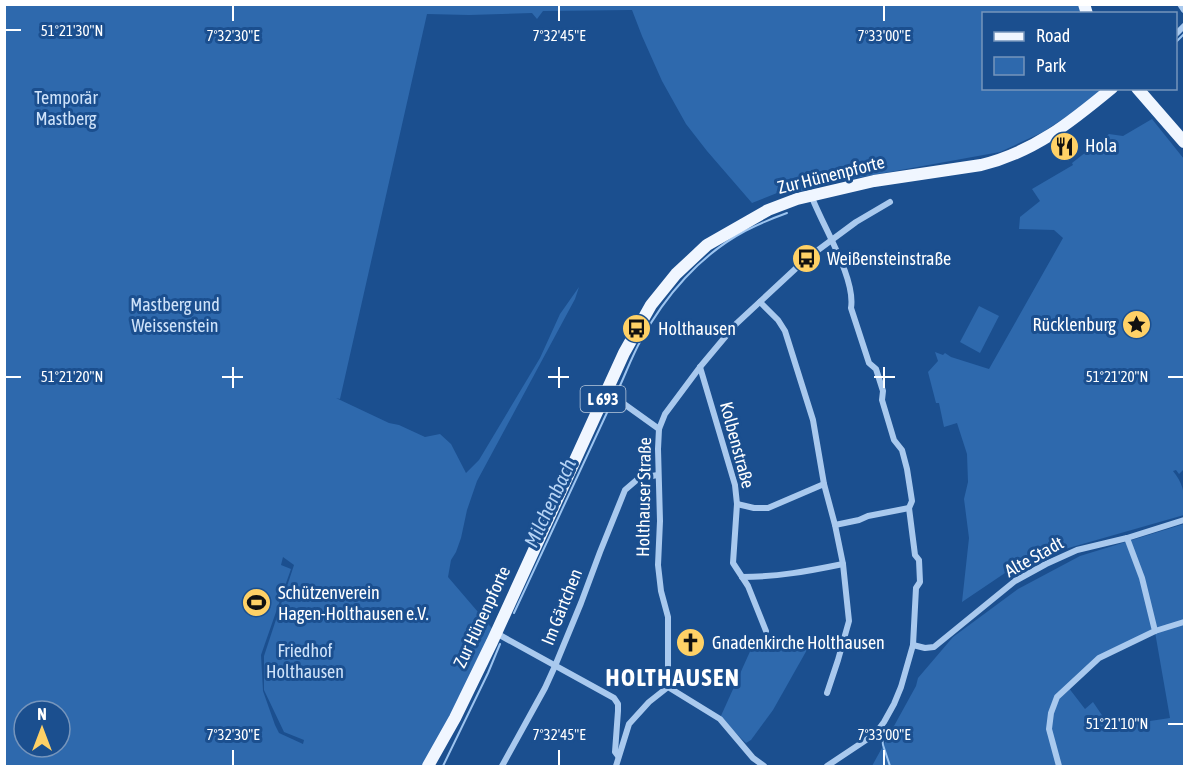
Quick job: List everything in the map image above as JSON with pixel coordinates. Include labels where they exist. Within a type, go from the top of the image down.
[{"type":"main road","name":"Zur Hünenpforte","points":[[428,766],[455,718],[606,391],[637,329],[651,305],[676,274],[707,245],[768,210],[811,195],[874,181],[998,161],[1032,147],[1060,130],[1110,90]]},
{"type":"main road","points":[[1139,90],[1185,142]]},
{"type":"street","points":[[1180,4],[1185,10]]},
{"type":"street","points":[[811,195],[843,266],[852,300],[851,308],[865,352],[869,363],[876,369],[883,391],[882,400],[894,440],[902,450],[912,501],[909,508],[915,555],[919,560],[920,582],[916,588],[913,645],[894,704],[875,734],[827,766]]},
{"type":"street","name":"Holthauser Straße","points":[[668,687],[668,616],[661,591],[658,565],[659,429],[665,414],[736,324],[790,273],[832,239],[890,202]]},
{"type":"street","points":[[760,302],[778,320],[785,331],[813,420],[824,484],[843,564],[849,621],[827,693]]},
{"type":"street","name":"Kolbenstraße","points":[[700,367],[735,485],[737,504],[733,562],[748,586],[766,631]]},
{"type":"street","points":[[606,391],[659,429]]},
{"type":"street","name":"Im Gärtchen","points":[[502,766],[555,666],[625,490],[639,478],[658,475]]},
{"type":"street","points":[[737,504],[768,508],[824,484]]},
{"type":"street","points":[[835,525],[909,508]]},
{"type":"street","name":"Alte Stadt","points":[[913,645],[925,648],[934,646],[1015,582],[1046,564],[1077,550],[1127,538],[1185,520]]},
{"type":"street","points":[[1127,538],[1142,578],[1155,631]]},
{"type":"street","points":[[742,577],[770,577],[803,573],[843,564]]},
{"type":"street","points":[[1059,766],[1049,729],[1051,713],[1057,698],[1099,658],[1155,631],[1185,622]]},
{"type":"street","points":[[495,633],[614,698],[618,704],[615,752],[618,756]]},
{"type":"street","points":[[616,766],[629,724],[649,702],[668,687],[720,719],[753,758],[764,766]]},
{"type":"green space","name":"Mastberg und Weissenstein","points":[[4,5],[1079,5],[1082,12],[982,12],[982,90],[1106,90],[1043,132],[1000,152],[840,181],[793,193],[777,193],[752,203],[686,124],[662,81],[632,10],[543,11],[537,19],[532,13],[427,14],[340,399],[336,398],[425,437],[440,434],[451,444],[466,473],[479,460],[540,358],[560,314],[579,287],[575,299],[477,481],[461,538],[451,560],[448,577],[496,633],[428,766],[5,766]],"holes":[[[283,557],[294,565],[264,656],[264,690],[284,732],[304,740],[303,744],[279,733],[263,691],[261,655],[291,569],[281,565]]]},
{"type":"green space","points":[[1152,119],[1184,159],[1184,469],[1179,474],[1176,470],[1173,471],[1183,492],[1184,515],[1023,561],[962,602],[969,538],[964,499],[968,482],[967,454],[957,423],[944,427],[939,403],[936,403],[928,372],[938,361],[935,352],[943,355],[945,353],[989,369],[1063,238],[1054,230],[1019,229],[1020,217],[1040,201],[1032,189],[1073,165],[1072,163],[1109,134],[1123,136]]},
{"type":"green space","points":[[979,306],[999,316],[980,353],[960,342]]},
{"type":"green space","points":[[1184,524],[1184,766],[872,766],[916,686],[918,678],[953,637],[1018,589],[1080,556]],"holes":[[[1155,632],[1170,718],[1110,727],[1093,702],[1085,709],[1068,687],[1099,658]]]},
{"type":"green space","points":[[757,636],[808,648],[773,710],[751,740],[746,743],[720,718]]},
{"type":"waterway","points":[[1177,41],[1184,34]]},
{"type":"waterway","name":"Milchenbach","points":[[618,390],[651,324],[685,278],[713,252],[729,241],[750,228],[787,213]]},
{"type":"waterway","name":"Milchenbach","points":[[514,613],[611,404]]},
{"type":"waterway","name":"Milchenbach","points":[[443,766],[500,644]]},
{"type":"waterway","points":[[882,736],[890,766]]},
{"type":"place","name":"Hola","points":[[1064,146]]},
{"type":"place","name":"Weißensteinstraße","points":[[806,259]]},
{"type":"place","name":"Rücklenburg","points":[[1137,325]]},
{"type":"place","name":"Holthausen","points":[[637,329]]},
{"type":"place","name":"Schützenverein Hagen-Holthausen e.V.","points":[[257,603]]},
{"type":"place","name":"Gnadenkirche Holthausen","points":[[691,643]]},
{"type":"district","name":"HOLTHAUSEN","points":[[673,678]]},
{"type":"park label","name":"Temporär Mastberg","points":[[66,108]]},
{"type":"park label","name":"Friedhof Holthausen","points":[[305,661]]}]
